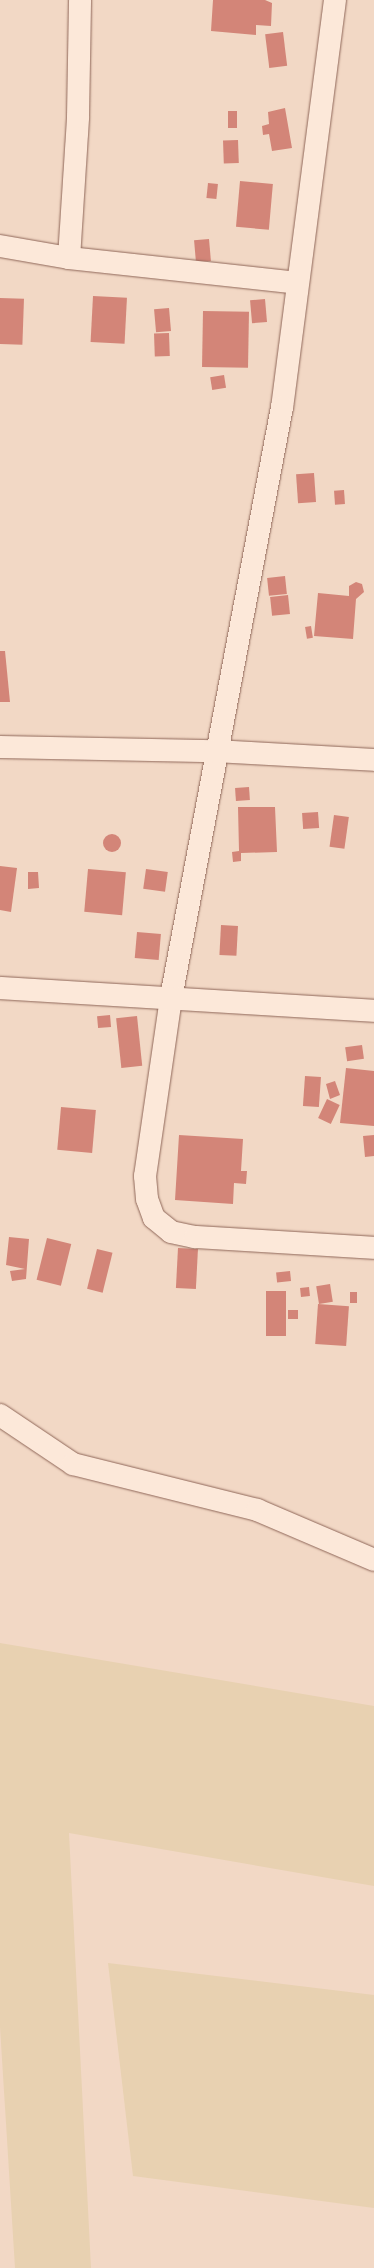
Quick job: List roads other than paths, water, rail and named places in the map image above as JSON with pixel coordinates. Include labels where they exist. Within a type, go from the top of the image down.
[{"type":"street","points":[[69,258],[78,117],[80,0]]},
{"type":"street","points":[[335,0],[282,407],[214,751],[171,998],[145,1176],[147,1199],[154,1218],[171,1232],[195,1237],[374,1248]]},
{"type":"street","points":[[0,246],[69,258],[298,283]]},
{"type":"street","points":[[0,747],[214,751],[374,760]]},
{"type":"street","points":[[0,988],[374,1011]]},
{"type":"street","points":[[0,1415],[73,1464],[257,1510],[374,1560]]}]
